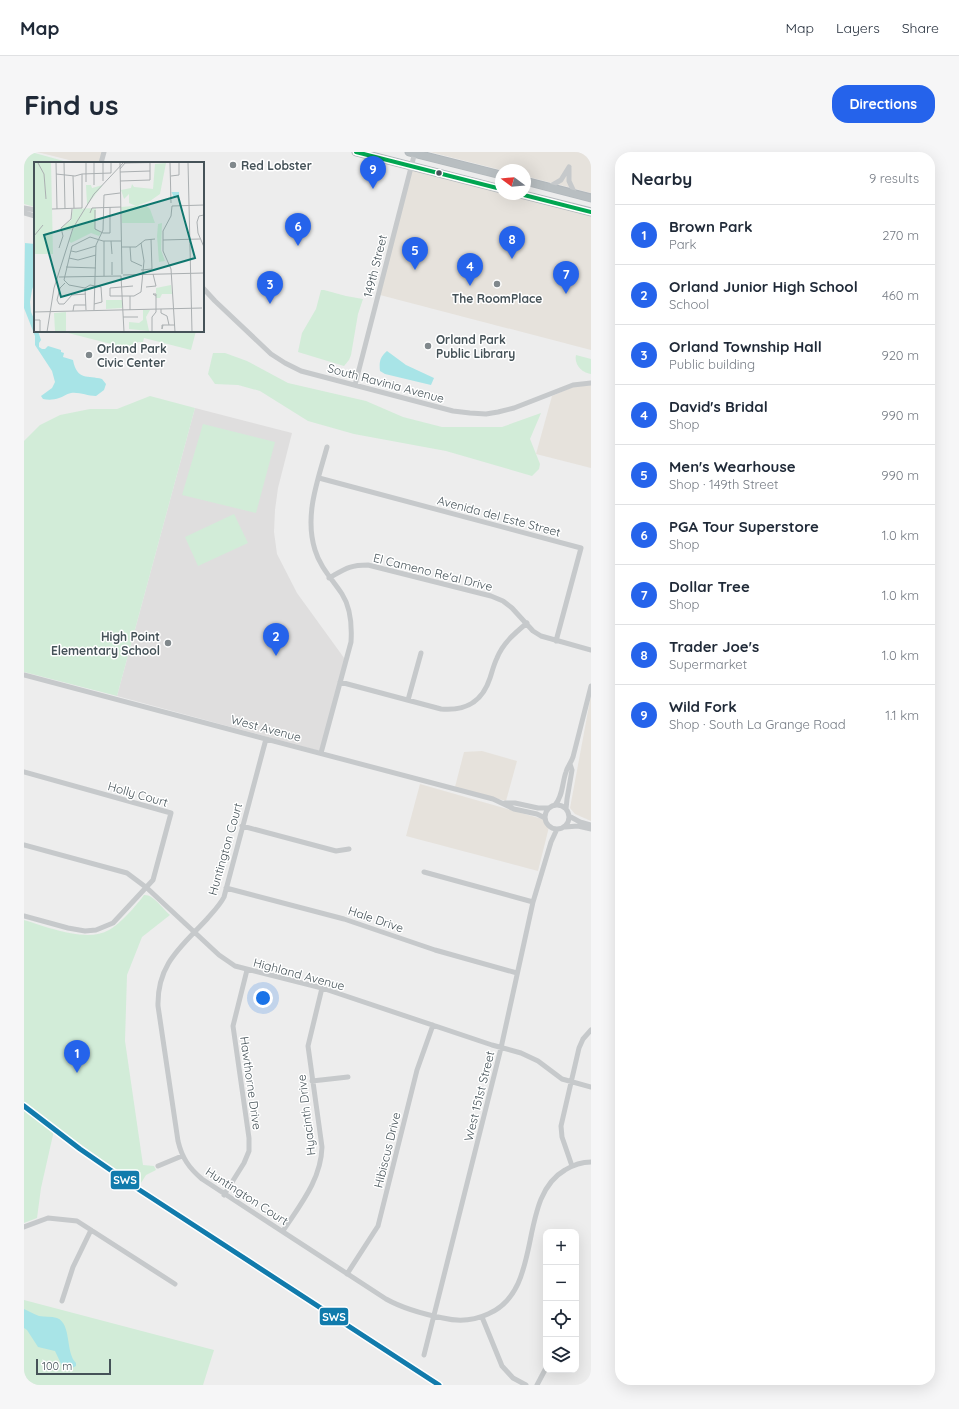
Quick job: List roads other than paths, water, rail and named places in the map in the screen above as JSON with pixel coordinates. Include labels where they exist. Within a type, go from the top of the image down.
[{"type":"highway","points":[[356,152],[495,187]]},
{"type":"highway","points":[[413,152],[495,173]]},
{"type":"highway","points":[[531,182],[591,198]]},
{"type":"highway","points":[[531,197],[591,212]]},
{"type":"street","points":[[101,162],[104,152]]},
{"type":"street","name":"149th Street","points":[[355,385],[411,166],[413,152]]},
{"type":"street","points":[[549,187],[561,180],[569,167],[569,181],[575,194]]},
{"type":"street","points":[[24,208],[34,210]]},
{"type":"street","points":[[24,213],[34,216]]},
{"type":"street","name":"South Ravinia Avenue","points":[[204,289],[271,354],[285,364],[301,371],[453,412],[486,414],[514,408],[573,385],[591,383]]},
{"type":"street","points":[[321,753],[350,642],[352,628],[350,614],[343,595],[321,565],[315,550],[311,533],[312,510],[318,478],[327,447]]},
{"type":"street","name":"Avenida del Este Street","points":[[318,478],[581,548],[556,641]]},
{"type":"street","name":"El Cameno Re'al Drive","points":[[330,578],[347,567],[368,565],[491,596],[503,601],[527,623],[533,631],[541,636],[591,650]]},
{"type":"street","points":[[340,682],[440,709],[460,709],[470,705],[480,698],[486,689],[496,658],[502,648],[527,623]]},
{"type":"street","points":[[408,700],[421,653]]},
{"type":"street","name":"West Avenue","points":[[24,675],[493,799],[514,809],[537,814],[545,818]]},
{"type":"street","points":[[591,686],[570,764],[566,769],[560,798],[555,805],[549,808],[545,818],[549,826],[557,829],[578,826],[591,829]]},
{"type":"street","name":"Huntington Court","points":[[266,739],[221,902],[170,959],[162,977],[158,994],[158,1006],[178,1141],[182,1156],[192,1170],[224,1194],[394,1304],[409,1310],[458,1321],[469,1320],[491,1313],[503,1304],[513,1292],[521,1278],[540,1204],[546,1189],[560,1173],[572,1166],[591,1162]]},
{"type":"street","points":[[565,827],[569,820],[566,809],[566,799],[572,770],[570,764]]},
{"type":"street","name":"Holly Court","points":[[24,772],[171,813],[153,880],[147,888]]},
{"type":"street","name":"West Avenue","points":[[502,803],[515,803],[538,808],[549,808]]},
{"type":"street","points":[[555,805],[566,809]]},
{"type":"street","points":[[569,816],[580,822],[591,825]]},
{"type":"street","points":[[242,826],[336,851],[349,850]]},
{"type":"street","name":"West 151st Street","points":[[549,826],[551,842]]},
{"type":"street","name":"West 151st Street","points":[[424,1355],[501,1048],[533,902],[551,842],[557,829]]},
{"type":"street","name":"Highland Avenue","points":[[24,845],[127,873],[147,888],[227,961],[235,966],[322,988],[501,1048],[521,1053],[538,1061],[558,1077],[591,1087]]},
{"type":"street","points":[[424,872],[533,902]]},
{"type":"street","points":[[24,916],[78,930],[96,930],[113,923],[147,888]]},
{"type":"street","name":"Hale Drive","points":[[226,888],[344,919],[435,950],[517,973]]},
{"type":"street","name":"Hawthorne Drive","points":[[224,1194],[244,1163],[249,1151],[249,1138],[233,1026],[248,970]]},
{"type":"street","name":"Hyacinth Drive","points":[[283,1231],[313,1184],[320,1166],[322,1147],[308,1046],[322,988]]},
{"type":"street","name":"Hibiscus Drive","points":[[347,1274],[378,1226],[417,1070],[433,1025]]},
{"type":"street","points":[[572,1166],[562,1137],[561,1126],[583,1038],[591,1030]]},
{"type":"street","points":[[312,1081],[348,1077]]},
{"type":"street","points":[[158,1166],[182,1156]]},
{"type":"street","points":[[24,1227],[48,1218],[77,1221],[175,1284]]},
{"type":"street","points":[[62,1301],[73,1268],[91,1230]]},
{"type":"street","points":[[482,1316],[502,1366],[513,1378],[526,1385]]},
{"type":"street","points":[[538,1385],[544,1373]]},
{"type":"water","points":[[25,243],[34,244],[34,284],[30,302],[31,312],[34,319],[34,332],[38,332],[41,340],[39,347],[45,349],[48,346],[61,350],[61,352],[64,353],[63,357],[73,360],[77,371],[80,374],[102,379],[106,384],[104,390],[96,396],[71,393],[57,399],[43,399],[41,396],[52,388],[55,382],[52,371],[35,345],[35,336],[24,308]]},
{"type":"water","points":[[387,351],[406,365],[434,378],[431,385],[385,374],[380,371],[380,360]]},
{"type":"water","points":[[24,1309],[39,1316],[55,1317],[62,1321],[67,1332],[70,1352],[76,1366],[70,1369],[63,1368],[55,1351],[38,1347],[27,1330],[24,1328]]},
{"type":"place","name":"Red Lobster","points":[[233,165]]},
{"type":"place","name":"Wild Fork","points":[[373,189]]},
{"type":"place","name":"PGA Tour Superstore","points":[[298,246]]},
{"type":"place","name":"Trader Joe's","points":[[512,259]]},
{"type":"place","name":"Men's Wearhouse","points":[[415,270]]},
{"type":"place","name":"The RoomPlace","points":[[497,284]]},
{"type":"place","name":"David's Bridal","points":[[470,286]]},
{"type":"place","name":"Dollar Tree","points":[[566,294]]},
{"type":"place","name":"Orland Township Hall","points":[[270,304]]},
{"type":"place","name":"Orland Park Public Library","points":[[428,346]]},
{"type":"place","name":"Orland Park Civic Center","points":[[89,355]]},
{"type":"place","name":"High Point Elementary School","points":[[168,643]]},
{"type":"place","name":"Orland Junior High School","points":[[276,656]]},
{"type":"place","name":"Brown Park","points":[[77,1073]]}]
